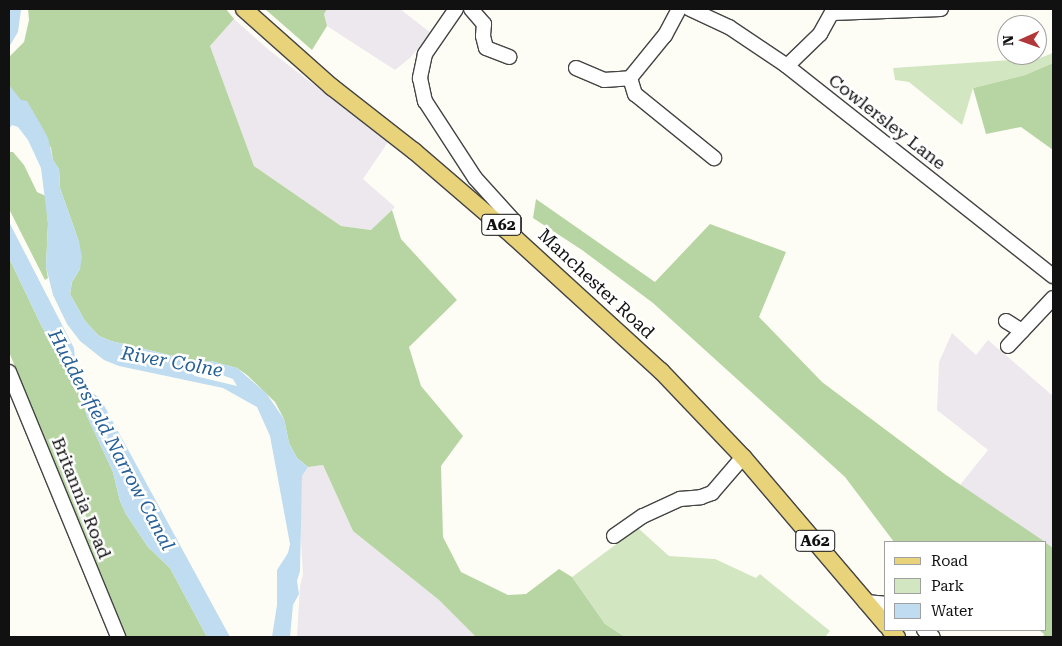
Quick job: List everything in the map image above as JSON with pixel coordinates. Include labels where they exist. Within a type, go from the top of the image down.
[{"type":"main road","name":"Manchester Road","points":[[244,9],[332,87],[414,150],[514,237],[661,371],[743,457],[884,623]]},
{"type":"street","points":[[456,9],[425,54],[420,78],[425,101],[475,178],[514,221],[514,237]]},
{"type":"street","points":[[471,9],[484,24],[483,36],[486,48],[509,57]]},
{"type":"street","points":[[576,68],[604,80],[630,78],[665,35],[679,9]]},
{"type":"street","name":"Cowlersley Lane","points":[[690,9],[729,27],[787,66],[1053,276]]},
{"type":"street","points":[[787,66],[820,34],[833,11],[941,9]]},
{"type":"street","points":[[630,78],[635,94],[714,158]]},
{"type":"street","points":[[1008,346],[1053,298]]},
{"type":"street","points":[[1006,321],[1022,331]]},
{"type":"street","name":"Britannia Road","points":[[9,372],[118,637]]},
{"type":"street","points":[[614,536],[644,516],[680,499],[702,497],[712,493],[743,457]]},
{"type":"street","points":[[865,602],[884,604]]},
{"type":"shaded area","points":[[327,9],[400,9],[431,33],[410,58],[395,70],[327,26],[324,14]]},
{"type":"shaded area","points":[[234,19],[269,50],[388,142],[363,179],[395,207],[372,230],[341,226],[254,166],[210,46]]},
{"type":"shaded area","points":[[952,333],[976,355],[988,340],[1053,396],[1053,548],[1047,544],[1047,541],[1043,541],[960,485],[988,450],[937,410],[939,362]]},
{"type":"shaded area","points":[[323,465],[353,531],[439,600],[476,637],[297,637],[300,586],[303,574],[300,527],[302,476],[308,467]]},
{"type":"green space","points":[[28,9],[226,9],[234,19],[210,46],[254,166],[341,226],[371,230],[392,210],[401,239],[457,300],[409,347],[421,386],[463,436],[441,466],[443,537],[461,572],[508,595],[526,594],[559,569],[572,577],[605,624],[625,637],[476,637],[439,600],[353,531],[323,465],[308,467],[297,458],[289,443],[284,419],[275,402],[247,375],[237,368],[211,361],[198,362],[111,341],[99,336],[85,321],[70,294],[72,282],[80,269],[79,242],[60,188],[59,169],[53,160],[51,148],[9,85],[9,57],[24,42],[29,20]]},
{"type":"green space","points":[[265,9],[327,9],[324,14],[327,26],[312,50]]},
{"type":"green space","points":[[1053,53],[1053,63],[1025,75],[973,88],[962,125],[909,82],[895,80],[893,68],[997,61],[997,65],[1047,65],[1047,55]]},
{"type":"green space","points":[[1053,63],[1053,150],[1021,127],[986,134],[973,88],[1025,75]]},
{"type":"green space","points":[[9,152],[13,152],[24,165],[37,192],[46,196],[48,224],[46,267],[48,278],[45,280],[9,209]]},
{"type":"green space","points":[[536,199],[655,282],[710,224],[786,252],[759,317],[822,382],[946,475],[1044,541],[893,541],[845,477],[653,303],[582,250],[533,218]]},
{"type":"green space","points":[[9,258],[41,325],[79,389],[87,416],[113,472],[120,501],[126,514],[148,547],[170,568],[207,637],[126,637],[9,352]]},
{"type":"green space","points":[[638,528],[669,556],[715,559],[756,578],[760,574],[830,631],[825,637],[625,637],[605,624],[572,577]]},
{"type":"green space","points":[[1047,544],[1053,548],[1053,637],[1043,637],[1044,634],[1040,631],[1047,631]]},
{"type":"water","points":[[9,9],[21,10],[18,32],[9,47]]},
{"type":"water","name":"River Colne","points":[[9,85],[21,100],[27,101],[48,138],[53,160],[59,169],[60,188],[79,242],[82,257],[80,269],[72,282],[70,294],[85,321],[99,336],[111,341],[198,362],[211,361],[237,368],[266,393],[284,419],[289,443],[297,458],[308,467],[302,476],[300,571],[297,581],[299,594],[293,605],[290,637],[272,637],[277,605],[277,570],[288,553],[290,544],[270,436],[257,407],[223,388],[119,366],[104,360],[80,341],[67,324],[53,295],[46,267],[48,224],[41,168],[28,140],[18,127],[12,125],[9,129]],"holes":[[[205,369],[233,379],[237,386],[195,376],[188,371]]]},
{"type":"water","name":"Huddersfield Narrow Canal","points":[[9,222],[74,348],[76,370],[86,389],[100,398],[230,637],[207,637],[170,568],[148,547],[126,514],[120,501],[113,472],[87,416],[79,389],[41,325],[9,258]]}]
